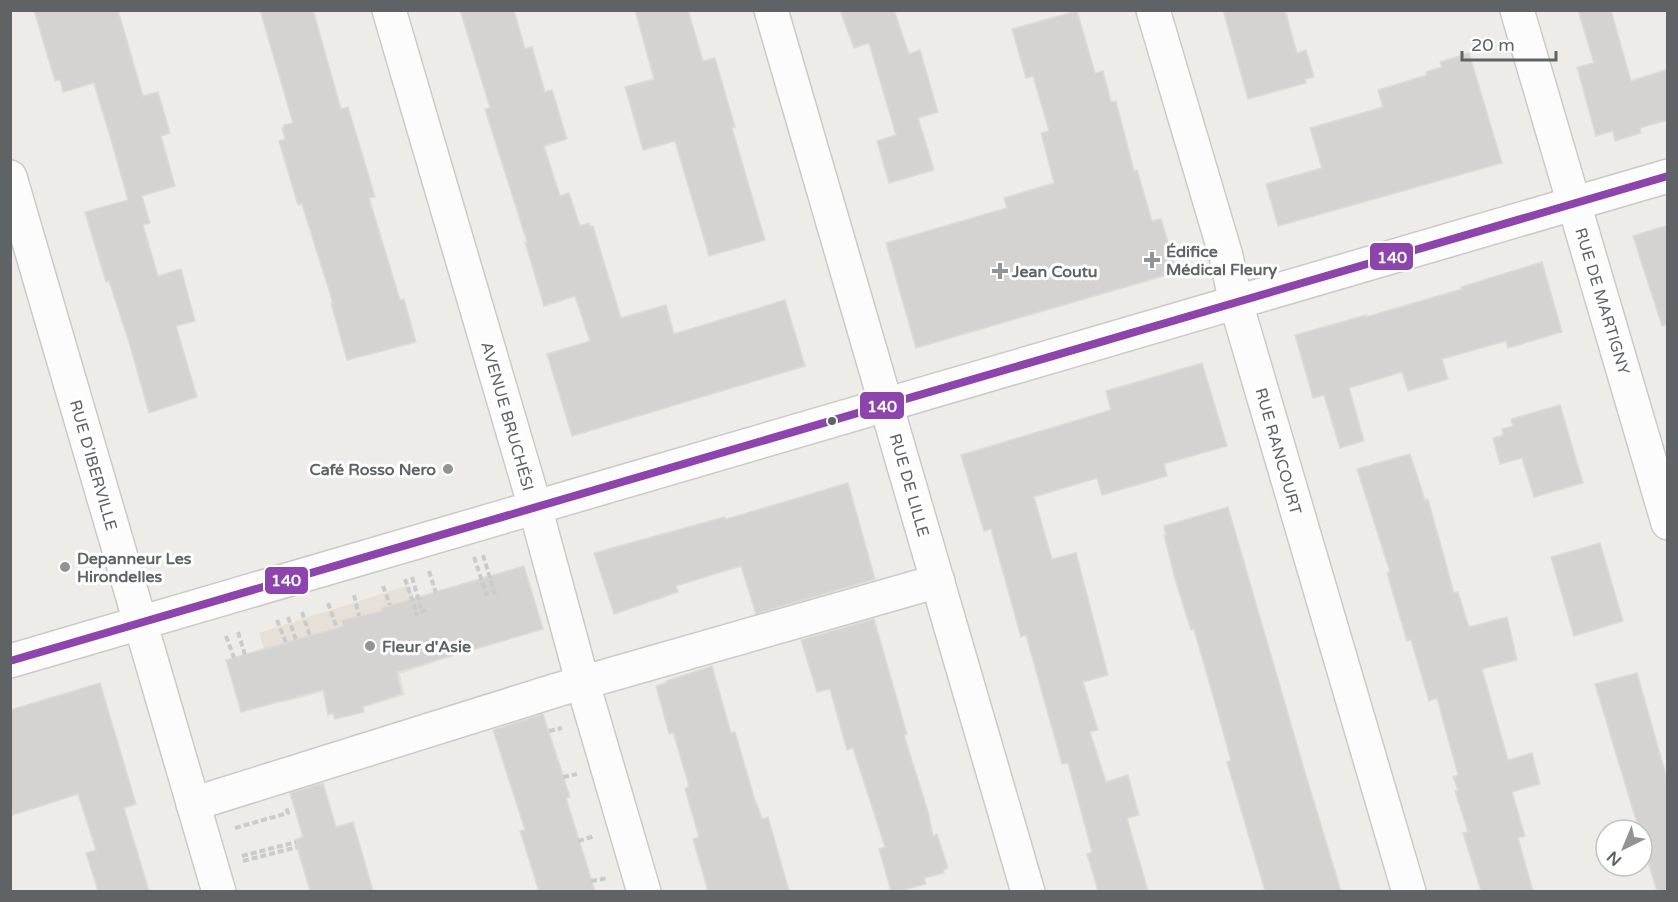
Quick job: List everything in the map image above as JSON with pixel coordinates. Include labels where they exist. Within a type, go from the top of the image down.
[{"type":"street","name":"AVENUE BRUCHÉSI","points":[[389,10],[535,507],[583,684],[644,891]]},
{"type":"street","name":"RUE DE LILLE","points":[[771,10],[1028,891]]},
{"type":"street","name":"RUE RANCOURT","points":[[1153,10],[1226,256],[1236,303],[1409,891]]},
{"type":"street","name":"RUE DE MARTIGNY","points":[[1517,10],[1668,523]]},
{"type":"street","points":[[10,662],[1668,176]]},
{"type":"street","name":"RUE D'IBERVILLE","points":[[10,177],[219,891]]},
{"type":"street","points":[[193,804],[583,684],[938,581]]},
{"type":"path","points":[[483,554],[495,595]]},
{"type":"path","points":[[474,557],[487,596]]},
{"type":"path","points":[[429,571],[436,593]]},
{"type":"path","points":[[412,577],[422,612],[426,610]]},
{"type":"path","points":[[405,579],[417,614],[414,614]]},
{"type":"path","points":[[383,586],[390,606]]},
{"type":"path","points":[[354,595],[359,616]]},
{"type":"path","points":[[328,603],[337,628]]},
{"type":"path","points":[[302,612],[310,636]]},
{"type":"path","points":[[288,616],[296,640]]},
{"type":"path","points":[[277,620],[286,643]]},
{"type":"path","points":[[238,632],[245,655]]},
{"type":"path","points":[[226,636],[234,658]]},
{"type":"path","points":[[549,731],[568,726]]},
{"type":"path","points":[[563,777],[581,773]]},
{"type":"path","points":[[578,841],[599,835]]},
{"type":"path","points":[[243,859],[296,845]]},
{"type":"path","points":[[591,881],[611,877]]},
{"type":"shaded area","points":[[409,585],[436,662],[400,674],[405,695],[364,707],[343,627],[304,638],[323,692],[281,703],[259,633]]},
{"type":"building","points":[[34,10],[118,10],[143,96],[158,92],[170,133],[161,136],[175,186],[142,196],[150,223],[143,225],[158,276],[181,269],[195,321],[176,326],[197,397],[149,413],[129,342],[109,281],[106,282],[85,212],[128,200],[114,150],[94,83],[63,92],[60,80],[55,81]]},
{"type":"building","points":[[260,10],[313,10],[341,109],[348,107],[375,197],[369,198],[400,300],[404,299],[416,342],[347,360],[331,303],[333,303],[302,204],[298,205],[279,141],[285,139],[282,128],[284,125],[293,123]]},
{"type":"building","points":[[460,10],[514,10],[525,49],[532,47],[545,92],[552,90],[567,139],[544,146],[560,196],[569,193],[580,226],[589,223],[591,227],[593,226],[621,318],[666,305],[674,334],[785,300],[805,366],[572,436],[547,354],[590,341],[575,296],[544,306],[525,242],[527,242],[485,109],[490,108]]},
{"type":"building","points":[[635,10],[688,10],[703,61],[715,58],[735,127],[732,128],[765,240],[709,256],[675,141],[643,150],[625,87],[654,79]]},
{"type":"building","points":[[840,10],[894,10],[909,54],[920,50],[938,112],[918,118],[934,170],[889,183],[877,141],[896,135],[869,43],[854,48]]},
{"type":"building","points":[[1223,10],[1285,10],[1297,53],[1306,50],[1314,77],[1305,79],[1306,83],[1248,99]]},
{"type":"building","points":[[1578,10],[1611,10],[1631,81],[1668,69],[1668,120],[1640,128],[1641,133],[1615,141],[1613,131],[1596,136],[1577,67],[1594,63]]},
{"type":"building","points":[[1077,11],[1095,73],[1103,71],[1111,102],[1116,101],[1134,171],[1137,170],[1152,221],[1161,219],[1177,272],[916,348],[886,243],[1007,208],[1004,198],[1054,183],[1041,133],[1049,131],[1033,76],[1026,78],[1012,29]]},
{"type":"building","points":[[1469,53],[1502,163],[1278,226],[1266,184],[1322,168],[1310,128],[1383,107],[1378,90],[1427,75],[1426,72],[1442,67],[1440,62]]},
{"type":"building","points":[[1668,225],[1668,325],[1662,326],[1633,236]]},
{"type":"building","points":[[1542,262],[1562,332],[1508,348],[1506,341],[1442,359],[1448,379],[1408,391],[1402,372],[1349,388],[1364,441],[1340,448],[1324,395],[1313,398],[1295,335],[1462,289],[1461,287]]},
{"type":"building","points":[[1202,363],[1227,446],[1164,464],[1167,476],[1102,495],[1097,478],[1034,497],[1052,559],[1076,553],[1108,675],[1083,682],[1098,730],[1090,732],[1106,782],[1128,775],[1139,815],[1127,818],[1148,891],[1098,891],[1087,854],[1092,852],[1068,763],[1062,764],[1026,635],[1021,637],[991,529],[984,531],[961,455],[1111,410],[1106,391]]},
{"type":"building","points":[[1560,405],[1583,483],[1534,497],[1522,458],[1500,464],[1493,438],[1503,435],[1502,429],[1513,426],[1511,419]]},
{"type":"building","points":[[1410,454],[1425,500],[1428,499],[1454,593],[1458,592],[1469,627],[1507,617],[1517,660],[1482,669],[1508,760],[1532,753],[1540,784],[1512,792],[1525,836],[1518,838],[1533,891],[1481,891],[1463,833],[1468,832],[1453,777],[1458,775],[1437,698],[1429,701],[1411,640],[1407,641],[1387,573],[1390,572],[1357,469]]},
{"type":"building","points":[[848,483],[875,579],[756,614],[741,566],[676,586],[678,592],[614,614],[594,553],[724,517],[727,519]]},
{"type":"building","points":[[1228,507],[1341,891],[1265,891],[1227,762],[1231,761],[1194,629],[1191,630],[1175,579],[1164,535],[1166,535],[1164,526]]},
{"type":"building","points":[[1600,543],[1623,621],[1574,636],[1551,557]]},
{"type":"building","points":[[524,566],[543,629],[397,672],[402,694],[363,707],[364,712],[335,719],[333,713],[328,715],[323,690],[241,712],[226,660],[343,626],[341,620],[382,611],[381,608]]},
{"type":"building","points":[[874,619],[933,836],[937,834],[948,868],[943,870],[944,873],[924,878],[926,884],[900,891],[891,891],[879,849],[885,847],[853,748],[847,750],[830,689],[817,692],[801,640]]},
{"type":"building","points":[[712,666],[731,733],[735,732],[756,804],[762,819],[768,817],[789,891],[708,891],[693,839],[699,837],[685,789],[689,786],[673,732],[669,734],[656,686]]},
{"type":"building","points":[[1637,673],[1668,782],[1668,891],[1657,891],[1653,878],[1654,818],[1635,818],[1595,684]]},
{"type":"building","points":[[100,683],[136,804],[124,808],[149,891],[98,891],[86,853],[96,850],[78,794],[10,816],[10,710]]},
{"type":"building","points":[[543,714],[570,797],[566,798],[595,891],[539,891],[520,831],[525,830],[493,730]]},
{"type":"building","points":[[323,783],[336,827],[353,822],[373,891],[310,891],[295,840],[303,837],[290,793]]},
{"type":"transit line","name":"140","points":[[10,661],[1668,176]]},
{"type":"place","name":"Édifice Médical Fleury","points":[[1152,260]]},
{"type":"place","name":"Jean Coutu","points":[[1000,271]]},
{"type":"place","name":"Café Rosso Nero","points":[[448,469]]},
{"type":"place","name":"Depanneur Les Hirondelles","points":[[65,567]]},
{"type":"place","name":"Fleur d'Asie","points":[[370,646]]}]
